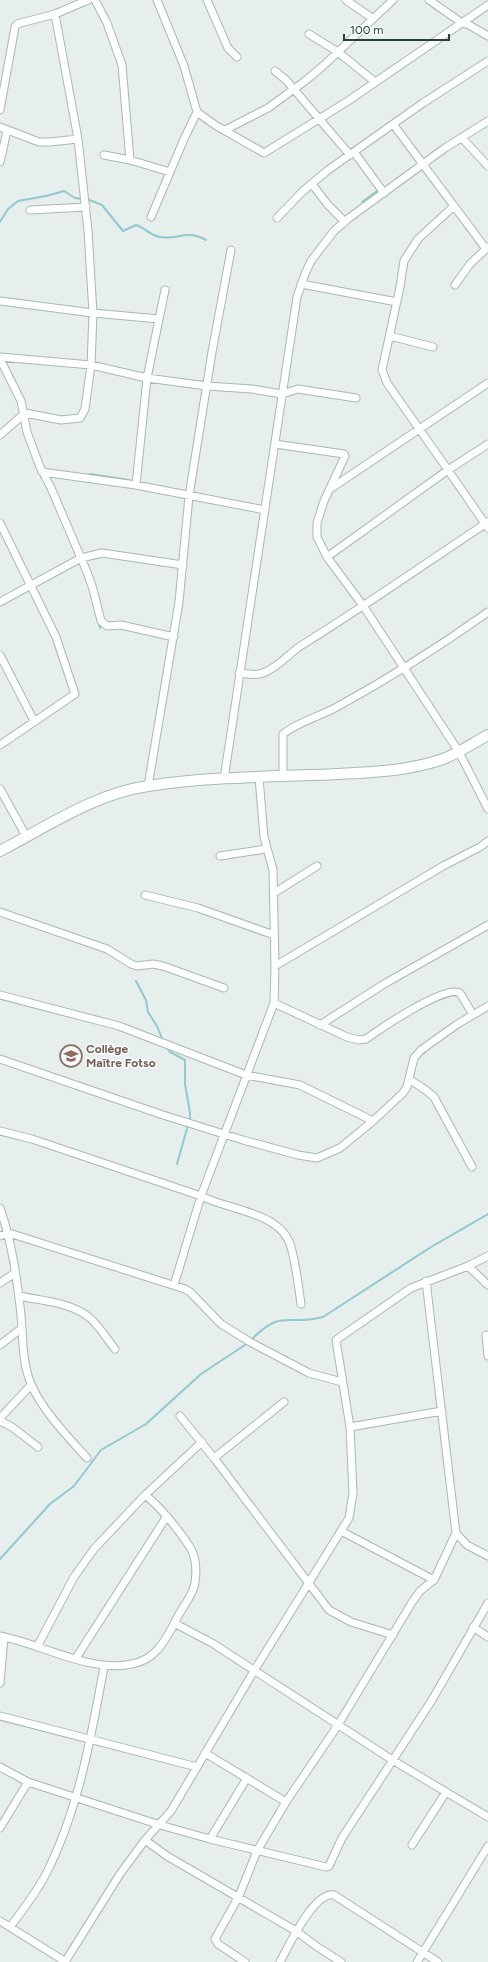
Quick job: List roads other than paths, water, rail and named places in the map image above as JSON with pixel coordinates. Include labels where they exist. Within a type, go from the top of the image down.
[{"type":"main road","points":[[0,851],[75,810],[114,793],[148,786],[224,779],[283,777],[404,769],[438,760],[459,752],[488,735]]},
{"type":"street","points":[[0,110],[15,27],[21,22],[55,14],[88,0]]},
{"type":"street","points":[[95,0],[109,29],[123,70],[130,160]]},
{"type":"street","points":[[157,0],[184,66],[197,112],[215,126],[225,130],[264,153],[319,119],[488,6]]},
{"type":"street","points":[[207,0],[228,48],[238,57]]},
{"type":"street","points":[[346,0],[372,18]]},
{"type":"street","points":[[225,130],[268,108],[323,66],[372,18],[393,0]]},
{"type":"street","points":[[429,0],[462,23],[469,25],[488,36]]},
{"type":"street","points":[[25,413],[61,420],[80,418],[85,409],[91,366],[93,313],[86,207],[78,139],[55,14]]},
{"type":"street","points":[[309,34],[338,52],[375,82]]},
{"type":"street","points":[[277,218],[312,184],[352,153],[488,61]]},
{"type":"street","points":[[275,71],[286,80],[319,119],[352,153],[384,193]]},
{"type":"street","points":[[151,217],[197,112]]},
{"type":"street","points":[[224,779],[297,297],[301,284],[308,268],[320,248],[345,222],[423,164],[488,121]]},
{"type":"street","points":[[393,124],[487,248],[470,264],[455,285]]},
{"type":"street","points":[[0,162],[3,129],[44,142],[78,139]]},
{"type":"street","points":[[462,138],[488,166]]},
{"type":"street","points":[[104,155],[130,160],[170,172]]},
{"type":"street","points":[[312,184],[328,205],[345,222]]},
{"type":"street","points":[[239,673],[256,675],[269,671],[294,650],[364,607],[386,590],[487,524],[419,429],[384,376],[382,370],[397,302],[404,261],[410,249],[418,239],[454,206]]},
{"type":"street","points":[[30,210],[86,207]]},
{"type":"street","points":[[148,786],[174,637],[183,565],[189,496],[231,250]]},
{"type":"street","points":[[301,284],[397,302]]},
{"type":"street","points":[[136,485],[147,378],[165,290]]},
{"type":"street","points":[[0,301],[93,313],[159,319]]},
{"type":"street","points":[[390,336],[433,347]]},
{"type":"street","points":[[0,358],[91,366],[147,378],[207,386],[252,388],[282,394],[298,389],[356,398]]},
{"type":"street","points":[[0,358],[16,388],[25,413],[27,432],[42,472],[81,558],[93,589],[101,621],[107,626],[121,625],[174,637]]},
{"type":"street","points":[[330,489],[488,382]]},
{"type":"street","points":[[0,436],[25,413]]},
{"type":"street","points":[[275,444],[344,454],[346,459],[330,489],[317,523],[317,537],[327,556],[364,607],[459,752],[488,809]]},
{"type":"street","points":[[327,556],[448,470],[488,444]]},
{"type":"street","points":[[42,472],[136,485],[265,510]]},
{"type":"street","points":[[0,523],[56,637],[75,694],[0,745]]},
{"type":"street","points":[[0,602],[81,558],[102,554],[183,565]]},
{"type":"street","points":[[283,777],[283,734],[334,709],[403,668],[488,612]]},
{"type":"street","points":[[0,655],[34,721]]},
{"type":"street","points":[[174,1285],[201,1196],[274,1004],[276,966],[273,870],[266,849],[259,778]]},
{"type":"street","points":[[0,789],[26,836]]},
{"type":"street","points":[[276,966],[443,866],[480,847],[488,841]]},
{"type":"street","points":[[220,856],[266,849]]},
{"type":"street","points":[[274,893],[317,866]]},
{"type":"street","points":[[145,895],[198,908],[274,935]]},
{"type":"street","points":[[0,912],[107,949],[131,964],[137,966],[163,966],[224,988]]},
{"type":"street","points":[[320,1025],[384,984],[488,925]]},
{"type":"street","points":[[274,1004],[347,1037],[359,1040],[366,1039],[412,1009],[452,991],[460,993],[473,1014]]},
{"type":"street","points":[[0,995],[119,1026],[246,1075],[300,1085],[373,1122]]},
{"type":"street","points":[[0,1059],[163,1116],[298,1155],[317,1158],[340,1148],[373,1122],[403,1093],[407,1087],[414,1058],[421,1050],[473,1014],[488,1006]]},
{"type":"street","points":[[409,1079],[434,1097],[472,1167]]},
{"type":"street","points":[[0,1131],[39,1142],[201,1196],[214,1203],[266,1219],[283,1231],[290,1243],[301,1304]]},
{"type":"street","points":[[0,1208],[9,1233],[19,1296],[24,1359],[31,1384],[63,1431],[87,1458]]},
{"type":"street","points":[[0,1236],[9,1233],[174,1285],[190,1292],[221,1324],[270,1354],[309,1373],[342,1382]]},
{"type":"street","points":[[0,1921],[65,1962],[120,1874],[145,1840],[171,1812],[254,1671],[309,1585],[349,1518],[352,1508],[353,1493],[350,1427],[336,1340],[411,1288],[468,1266],[488,1256]]},
{"type":"street","points":[[468,1266],[488,1285]]},
{"type":"street","points":[[0,1283],[15,1273]]},
{"type":"street","points":[[245,1962],[215,1941],[239,1896],[257,1851],[286,1802],[338,1725],[420,1591],[434,1580],[456,1533],[426,1281]]},
{"type":"street","points":[[19,1296],[66,1306],[83,1313],[91,1318],[115,1349]]},
{"type":"street","points":[[0,1345],[22,1328]]},
{"type":"street","points":[[486,1336],[488,1356]]},
{"type":"street","points":[[0,1418],[31,1384]]},
{"type":"street","points":[[214,1458],[284,1402]]},
{"type":"street","points":[[350,1427],[442,1411]]},
{"type":"street","points":[[180,1416],[202,1442],[329,1610],[351,1622],[393,1634]]},
{"type":"street","points":[[0,1421],[12,1427],[38,1447]]},
{"type":"street","points":[[36,1647],[70,1584],[94,1549],[145,1496],[202,1442]]},
{"type":"street","points":[[0,1683],[2,1636],[104,1666],[132,1664],[144,1660],[157,1652],[166,1640],[193,1589],[196,1563],[192,1551],[167,1516],[145,1496]]},
{"type":"street","points":[[76,1658],[167,1516]]},
{"type":"street","points":[[342,1531],[434,1580]]},
{"type":"street","points":[[456,1533],[467,1545],[488,1556]]},
{"type":"street","points":[[0,1767],[28,1782],[160,1825],[210,1840],[326,1867],[329,1866],[342,1838],[432,1700],[488,1603]]},
{"type":"street","points":[[174,1623],[212,1643],[338,1725],[488,1817]]},
{"type":"street","points":[[473,1627],[488,1637]]},
{"type":"street","points":[[10,1927],[46,1874],[62,1839],[76,1798],[90,1740],[104,1666]]},
{"type":"street","points":[[0,1716],[197,1767]]},
{"type":"street","points":[[205,1753],[286,1802]]},
{"type":"street","points":[[210,1840],[247,1778]]},
{"type":"street","points":[[0,1828],[28,1782]]},
{"type":"street","points":[[412,1846],[446,1792]]},
{"type":"street","points":[[145,1840],[167,1856],[239,1896],[296,1931],[341,1962]]},
{"type":"street","points":[[417,1962],[488,1846]]},
{"type":"street","points":[[280,1962],[296,1931],[307,1915],[324,1896],[329,1894],[334,1895],[438,1962]]},
{"type":"waterway","points":[[362,202],[380,189]]},
{"type":"waterway","points":[[0,222],[8,209],[18,201],[64,191],[75,198],[82,199]]},
{"type":"waterway","points":[[87,199],[102,205],[123,231],[136,225],[142,227],[153,235],[160,237],[167,238],[193,235],[206,240]]},
{"type":"waterway","points":[[90,474],[129,480]]},
{"type":"waterway","points":[[99,622],[100,628]]},
{"type":"waterway","points":[[136,981],[146,1000],[148,1012],[157,1026],[163,1041]]},
{"type":"waterway","points":[[166,1046],[170,1052],[185,1060],[185,1084],[190,1121]]},
{"type":"waterway","points":[[420,1056],[425,1052]]},
{"type":"waterway","points":[[177,1164],[188,1125]]},
{"type":"waterway","points":[[251,1340],[262,1330],[279,1321],[311,1320],[323,1317],[431,1247],[488,1214]]},
{"type":"waterway","points":[[0,1559],[50,1504],[74,1486],[101,1450],[146,1424],[201,1374],[248,1343]]},
{"type":"place","name":"Collège Maître Fotso","points":[[71,1056]]}]
